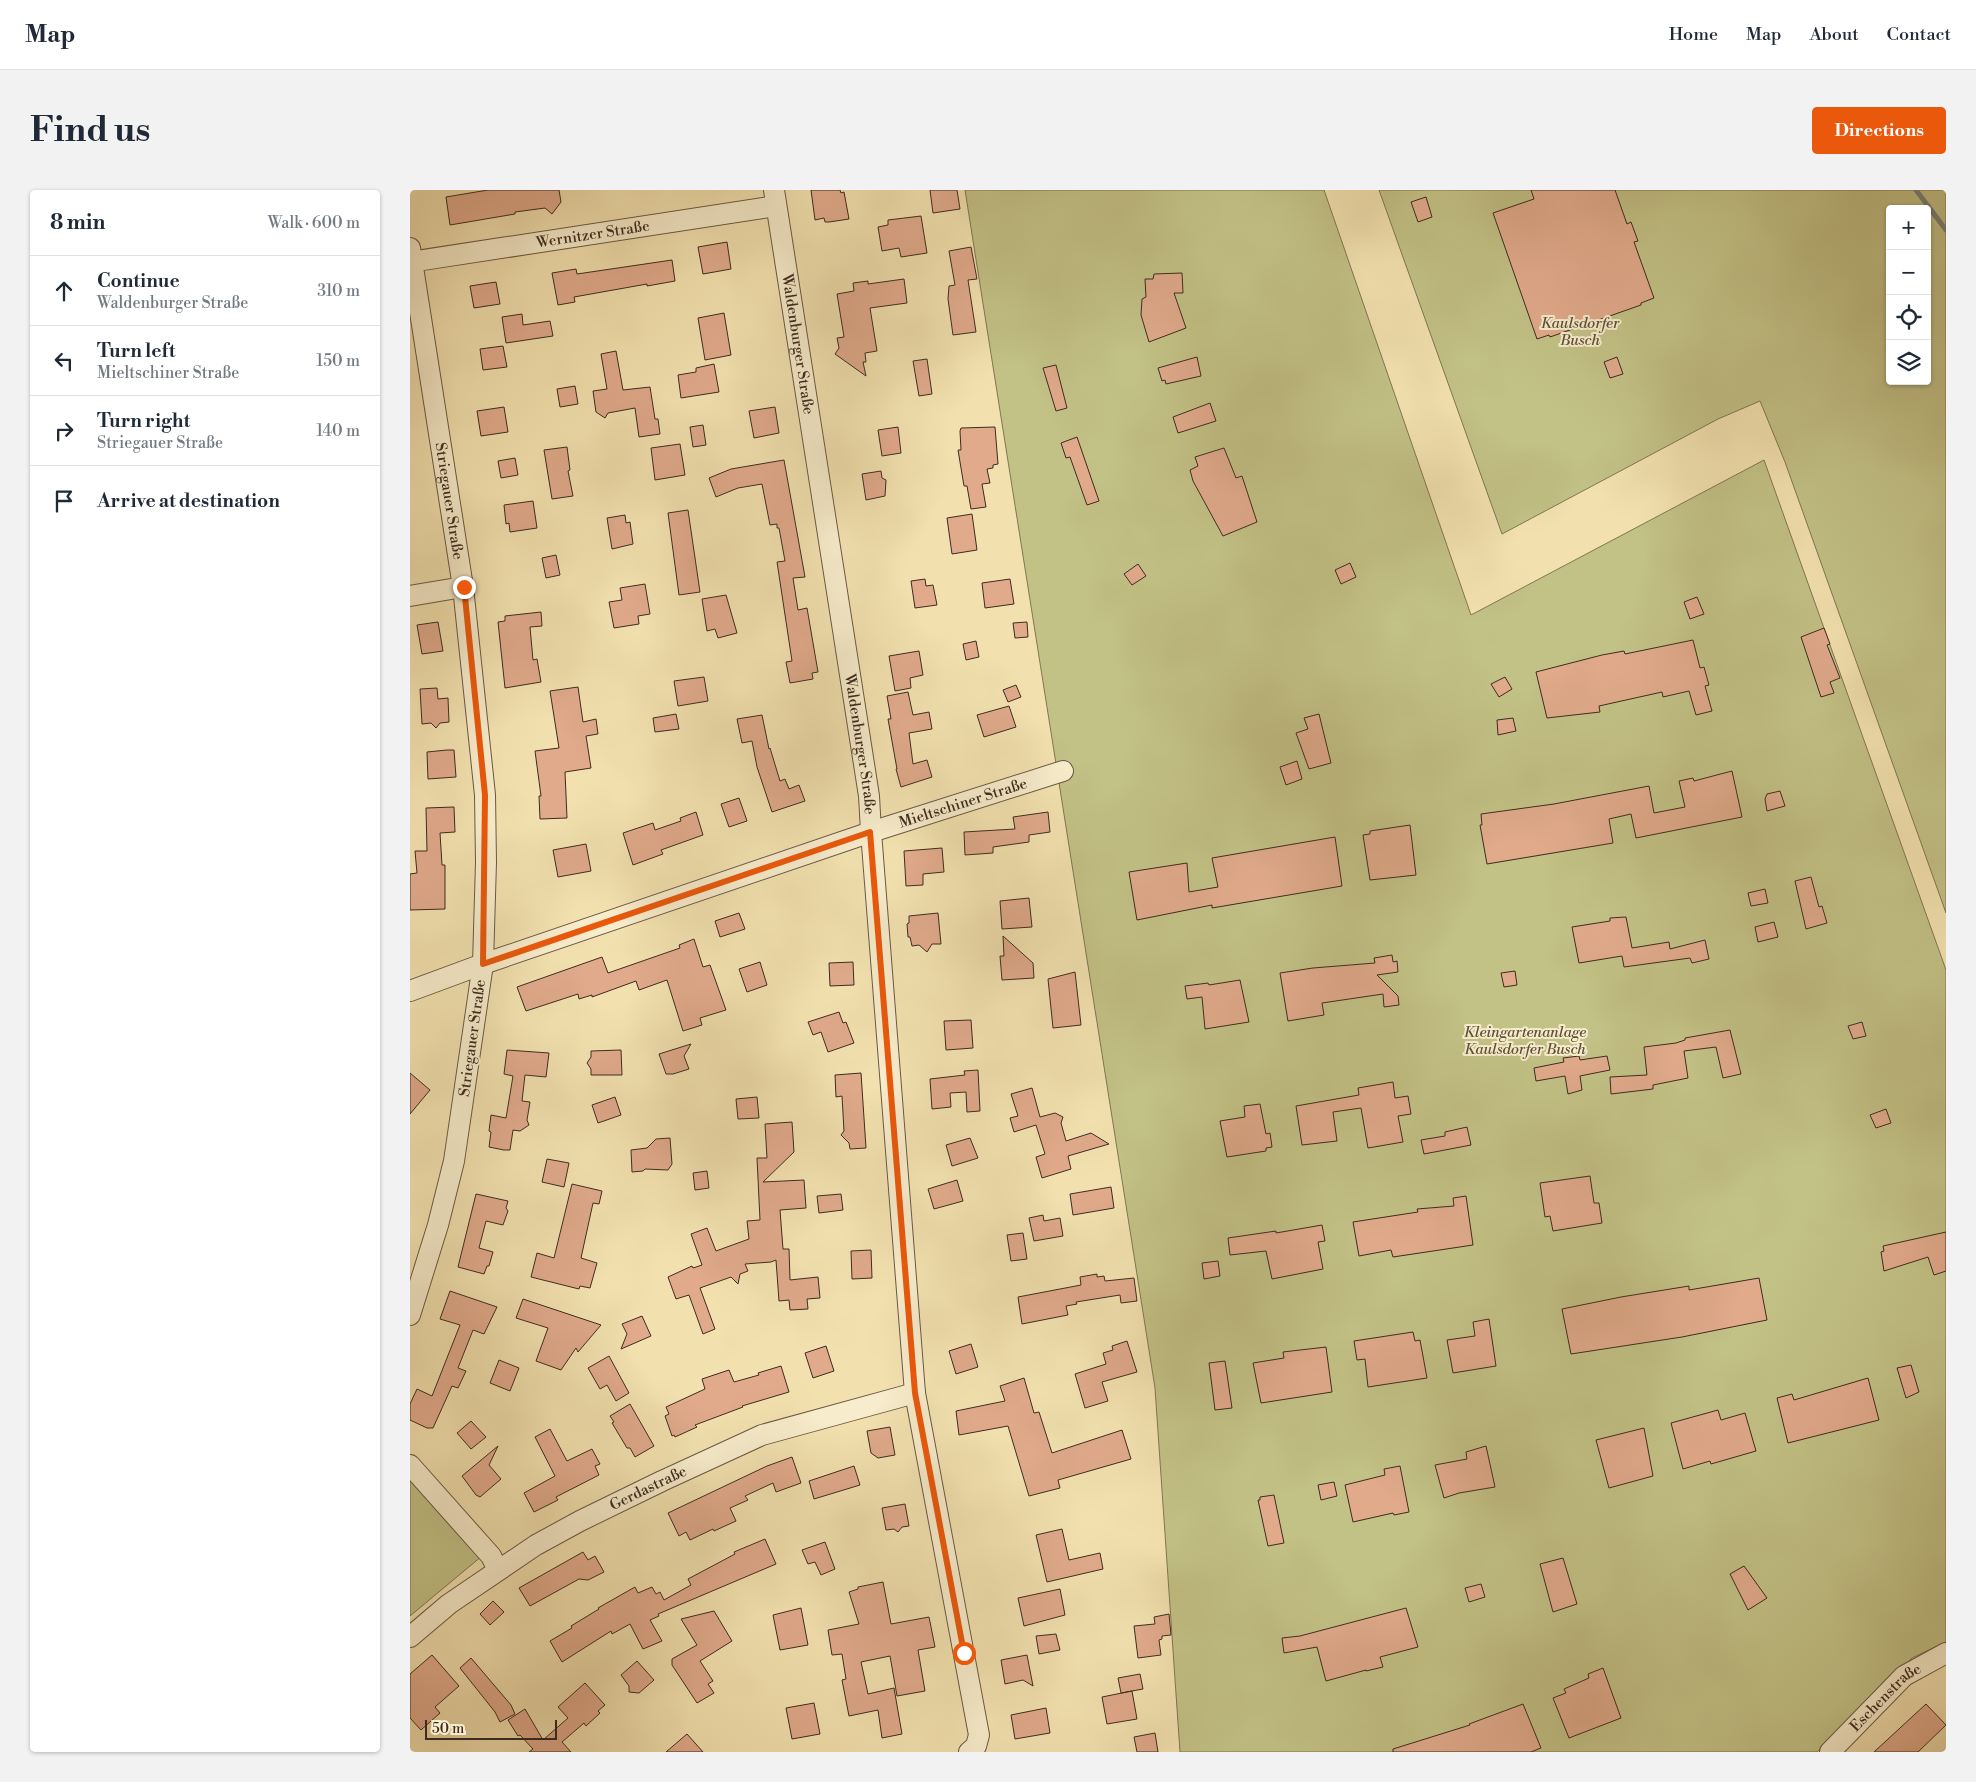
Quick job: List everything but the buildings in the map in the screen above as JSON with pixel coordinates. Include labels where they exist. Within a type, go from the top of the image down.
[{"type":"street","name":"Wernitzer Straße","points":[[411,257],[775,198]]},
{"type":"street","name":"Waldenburger Straße","points":[[775,198],[869,796],[870,832],[915,1393],[979,1735],[972,1749]]},
{"type":"street","name":"Striegauer Straße","points":[[410,1315],[438,1225],[454,1161],[483,964],[485,795],[464,587],[411,257]]},
{"type":"street","points":[[410,596],[464,587]]},
{"type":"street","name":"Mieltschiner Straße","points":[[410,991],[483,964],[870,832],[1062,771]]},
{"type":"street","name":"Gerdastraße","points":[[410,1637],[449,1604],[498,1570],[580,1520],[754,1439],[915,1393]]},
{"type":"street","points":[[410,1465],[492,1556],[498,1570]]},
{"type":"street","name":"Eschenstraße","points":[[1830,1752],[1904,1676],[1946,1653]]},
{"type":"green space","name":"Kleingartenanlage Kaulsdorfer Busch","points":[[965,190],[1324,190],[1471,615],[1764,460],[1946,970],[1946,1642],[1912,1658],[1817,1752],[1180,1752],[1155,1388]]},
{"type":"green space","name":"Kaulsdorfer Busch","points":[[1379,190],[1946,190],[1946,913],[1785,462],[1760,401],[1718,419],[1502,534]]},
{"type":"green space","points":[[410,1477],[482,1556],[410,1616]]},
{"type":"waterway","points":[[1916,190],[1946,230]]},
{"type":"route","points":[[464,587],[485,795],[486,862],[483,964],[870,832],[915,1393],[964,1653]]}]
